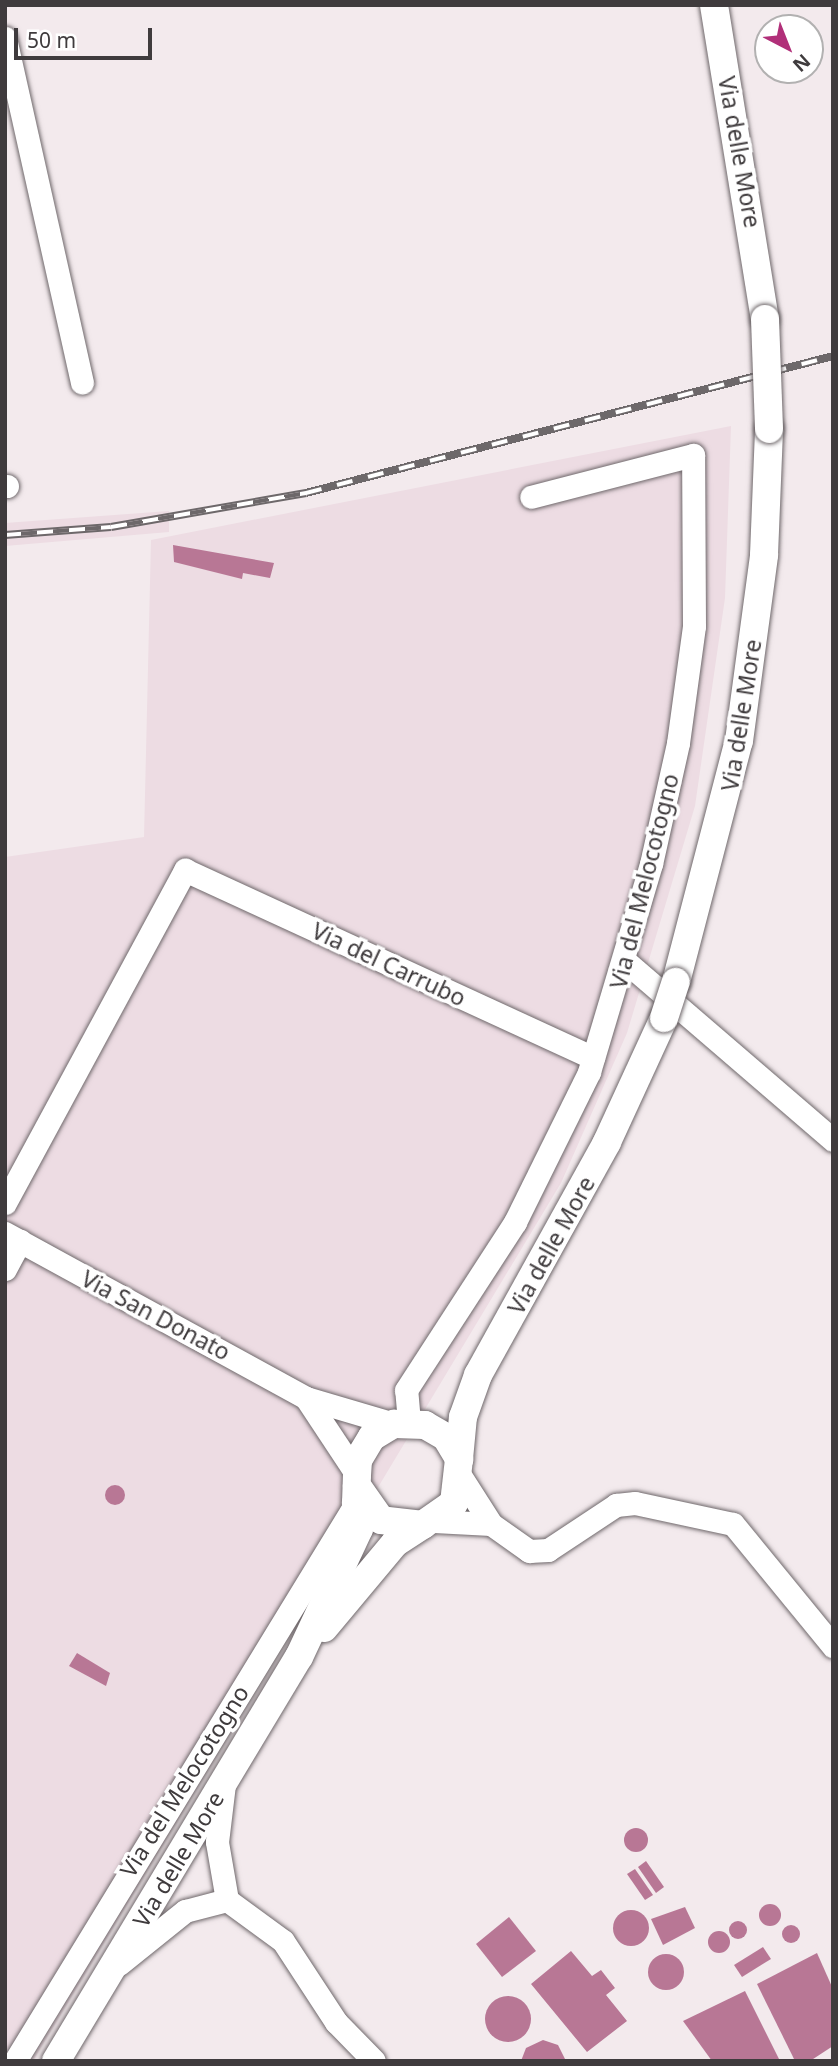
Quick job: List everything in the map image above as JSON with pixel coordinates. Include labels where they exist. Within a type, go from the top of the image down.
[{"type":"main road","name":"Via delle More","points":[[478,1375],[607,1142],[664,1018],[676,982],[739,741],[764,555],[769,429],[765,318],[713,5]]},
{"type":"main road","points":[[299,1657],[359,1529],[357,1488],[372,1437],[409,1424],[478,1375]]},
{"type":"main road","points":[[299,1657],[395,1543],[429,1523],[454,1503],[460,1468],[463,1417],[478,1375]]},
{"type":"main road","points":[[409,1424],[446,1437],[460,1468]]},
{"type":"main road","points":[[357,1488],[381,1520],[429,1523]]},
{"type":"main road","name":"Via delle More","points":[[56,2061],[299,1657]]},
{"type":"street","points":[[5,38],[82,382]]},
{"type":"street","name":"Via del Melocotogno","points":[[409,1424],[406,1390],[515,1222],[593,1058],[625,961],[678,743],[693,639],[693,455],[531,498]]},
{"type":"street","name":"Via del Carrubo","points":[[5,1203],[185,870],[593,1058]]},
{"type":"street","points":[[625,961],[833,1140]]},
{"type":"street","points":[[5,1269],[12,1237]]},
{"type":"street","name":"Via San Donato","points":[[12,1237],[306,1398],[409,1424]]},
{"type":"street","points":[[306,1398],[357,1488]]},
{"type":"street","points":[[460,1468],[491,1524],[530,1551],[548,1550],[616,1505],[635,1503],[733,1524],[833,1646]]},
{"type":"street","name":"Via del Melocotogno","points":[[15,2061],[357,1488]]},
{"type":"street","points":[[429,1523],[491,1524]]},
{"type":"street","points":[[223,1784],[217,1842],[227,1900],[283,1941],[336,2022],[374,2061]]},
{"type":"street","points":[[111,1970],[185,1911],[227,1900]]},
{"type":"shaded area","points":[[731,426],[725,598],[695,806],[627,1033],[561,1183],[33,2061],[5,2061],[5,857],[144,837],[151,540]]},
{"type":"shaded area","points":[[169,511],[169,532],[5,546],[5,523]]},
{"type":"shaded area","points":[[173,545],[274,563],[270,578],[243,573],[242,579],[174,562]]},
{"type":"shaded area","points":[[115,1485],[122,1488],[125,1495],[122,1502],[115,1505],[108,1502],[105,1495],[108,1488]]},
{"type":"shaded area","points":[[77,1653],[110,1673],[106,1686],[69,1666]]},
{"type":"shaded area","points":[[636,1828],[645,1831],[648,1840],[645,1849],[636,1852],[627,1849],[624,1840],[627,1831]]},
{"type":"shaded area","points":[[646,1861],[664,1887],[656,1893],[638,1867]]},
{"type":"shaded area","points":[[635,1869],[653,1895],[645,1900],[627,1874]]},
{"type":"shaded area","points":[[770,1904],[778,1907],[781,1915],[778,1923],[770,1926],[762,1923],[759,1915],[762,1907]]},
{"type":"shaded area","points":[[685,1907],[695,1928],[663,1945],[651,1919]]},
{"type":"shaded area","points":[[631,1910],[643,1916],[649,1928],[643,1940],[631,1946],[619,1940],[613,1928],[619,1916]]},
{"type":"shaded area","points":[[509,1917],[536,1951],[502,1977],[476,1944]]},
{"type":"shaded area","points":[[738,1921],[744,1924],[747,1930],[744,1936],[738,1939],[732,1936],[729,1930],[732,1924]]},
{"type":"shaded area","points":[[787,1925],[795,1925],[800,1934],[798,1941],[787,1943],[782,1938],[782,1930]]},
{"type":"shaded area","points":[[719,1931],[727,1934],[730,1942],[727,1950],[719,1953],[711,1950],[708,1942],[711,1934]]},
{"type":"shaded area","points":[[763,1947],[771,1959],[742,1977],[734,1965]]},
{"type":"shaded area","points":[[571,1951],[592,1976],[601,1970],[615,1988],[606,1995],[627,2021],[587,2052],[531,1984]]},
{"type":"shaded area","points":[[817,1953],[833,1989],[833,2046],[810,2061],[795,2061],[757,1984]]},
{"type":"shaded area","points":[[666,1954],[679,1959],[684,1972],[679,1985],[666,1990],[653,1985],[648,1972],[653,1959]]},
{"type":"shaded area","points":[[745,1991],[780,2061],[712,2061],[683,2021]]},
{"type":"shaded area","points":[[508,1996],[524,2003],[531,2019],[524,2035],[508,2042],[492,2035],[485,2019],[492,2003]]},
{"type":"shaded area","points":[[543,2040],[558,2045],[566,2061],[521,2061],[526,2048]]},
{"type":"railway","points":[[5,535],[111,527],[306,493],[833,356]]}]
